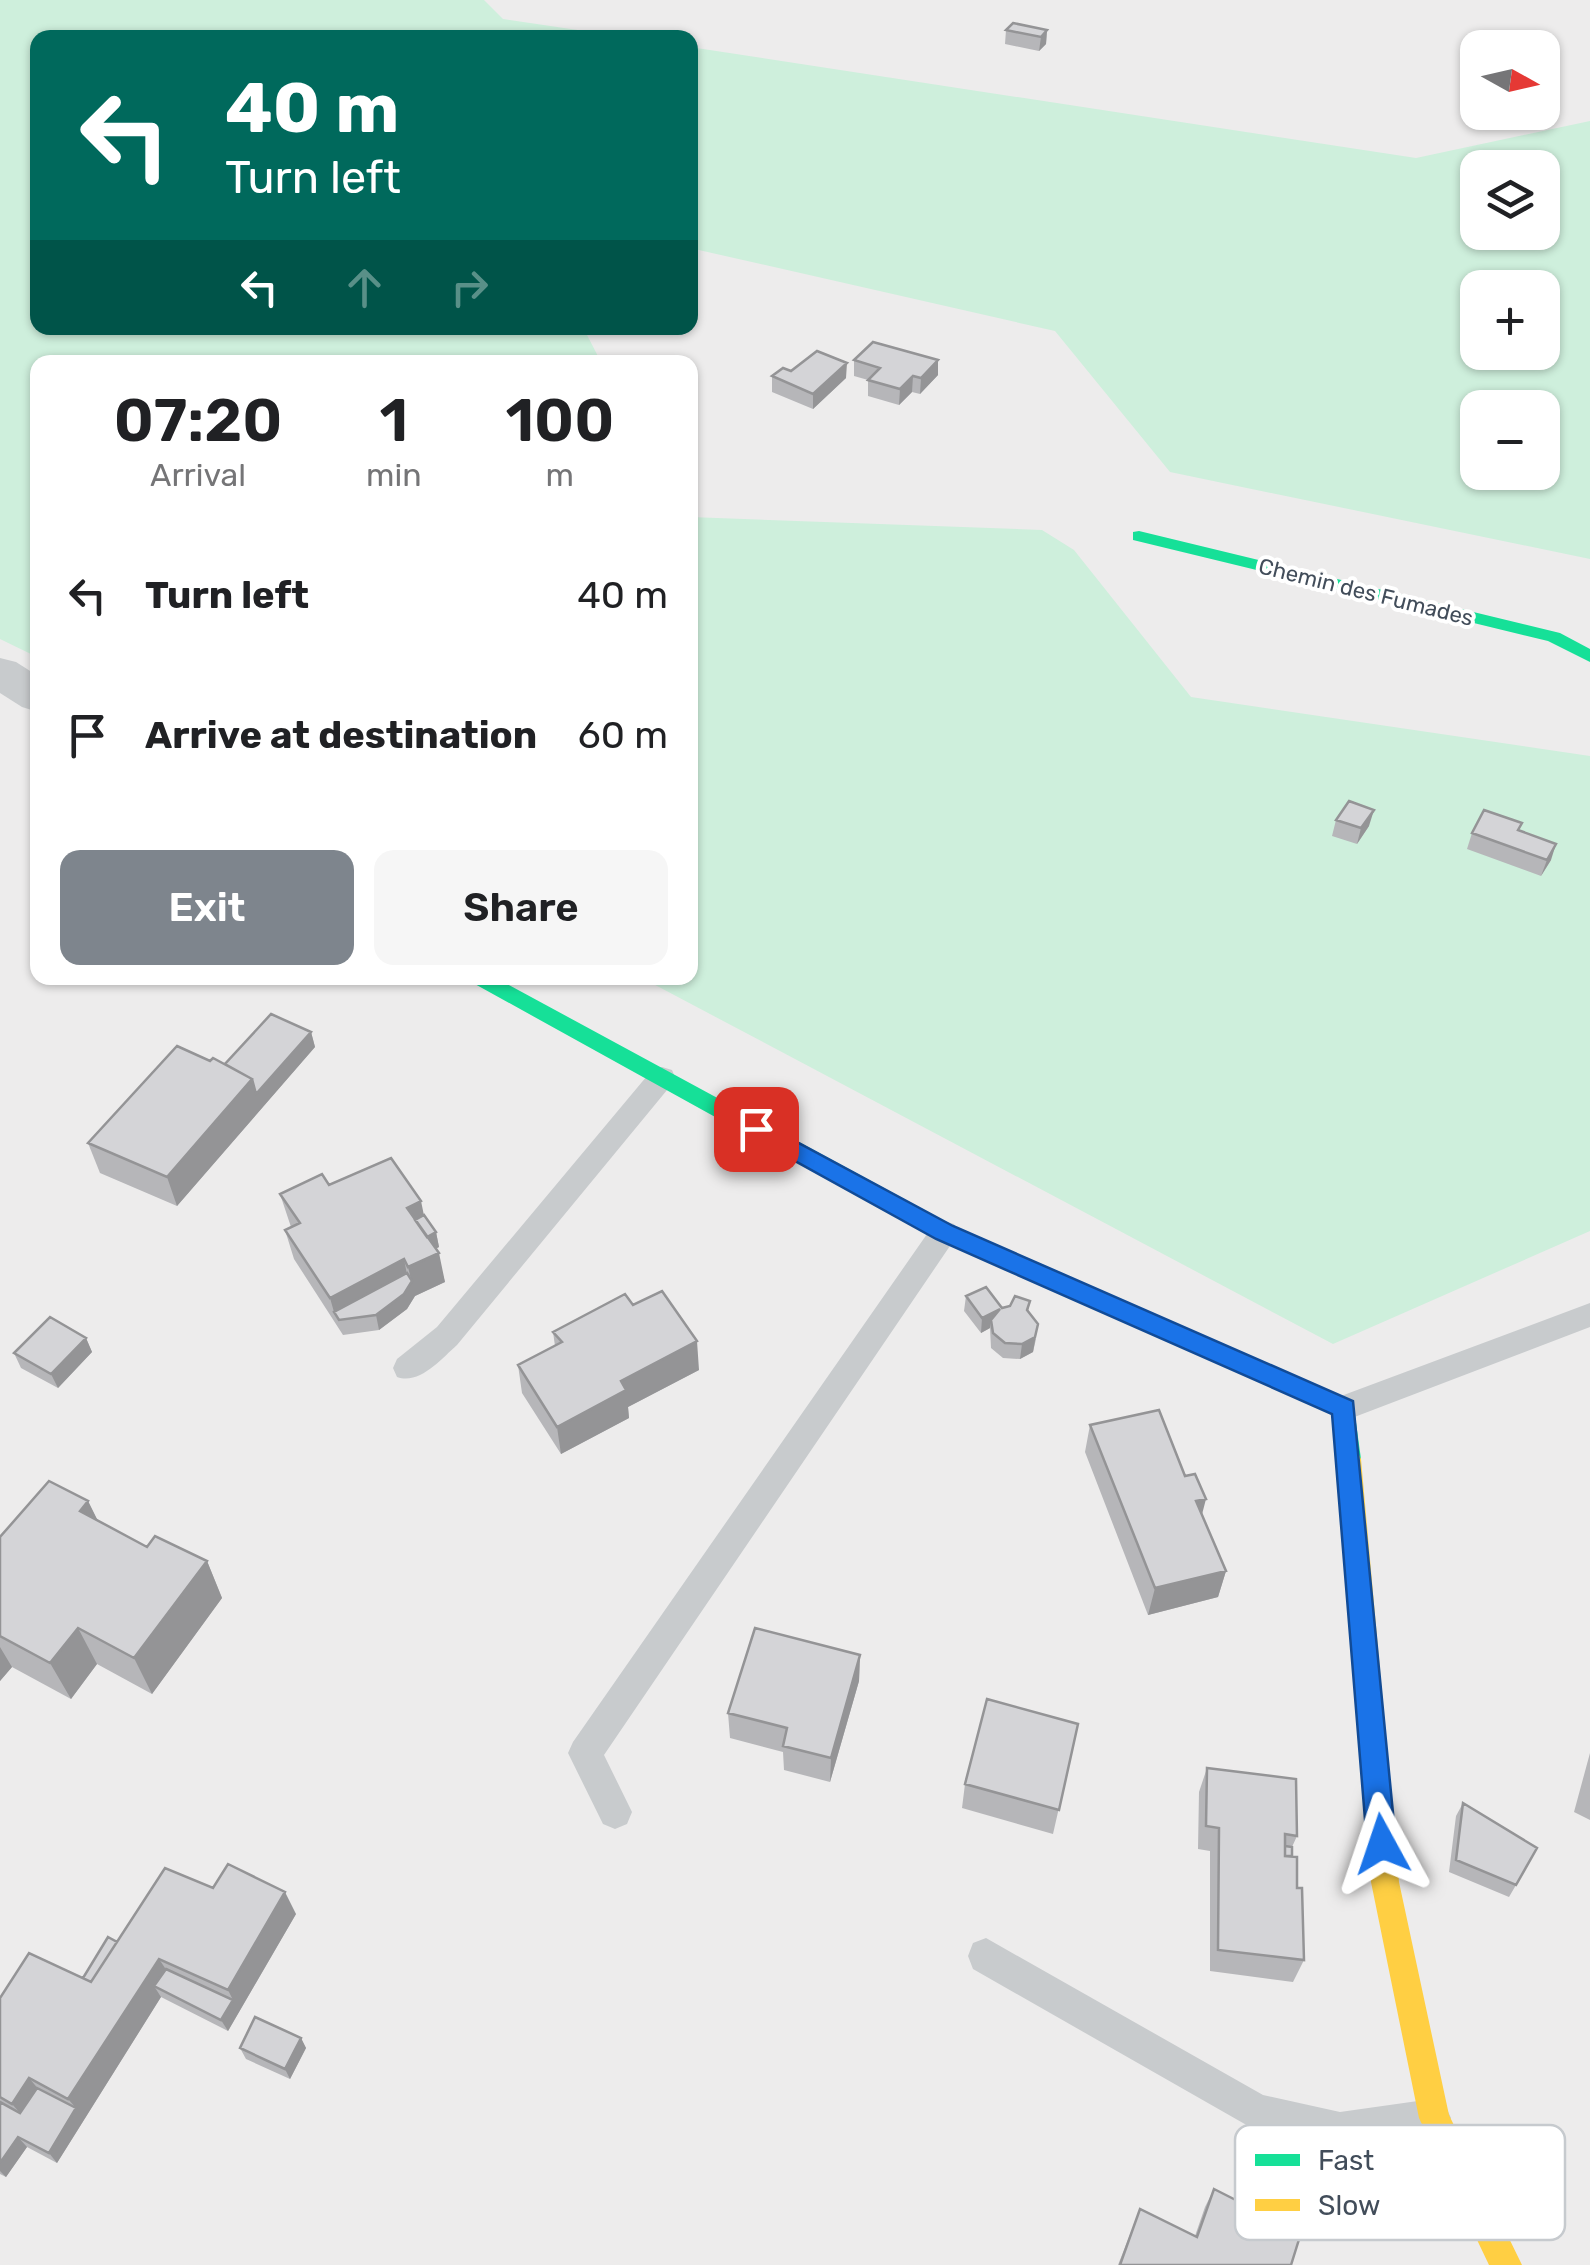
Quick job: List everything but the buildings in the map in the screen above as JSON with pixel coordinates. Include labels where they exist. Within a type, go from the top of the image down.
[{"type":"street","name":"Chemin des Fumades","points":[[1140,536],[1554,637],[1590,656]]},
{"type":"street","points":[[0,672],[30,692]]},
{"type":"street","points":[[493,985],[944,1232],[1344,1408],[1385,1882],[1437,2125]]},
{"type":"street","points":[[1494,2240],[1506,2265]]},
{"type":"lane","points":[[408,1368],[446,1336],[662,1077]]},
{"type":"lane","points":[[616,1812],[584,1753],[944,1232]]},
{"type":"lane","points":[[1344,1408],[1590,1315]]},
{"type":"lane","points":[[986,1956],[1257,2112],[1314,2125]]},
{"type":"lane","points":[[1383,2125],[1434,2118]]},
{"type":"green space","points":[[0,0],[484,0],[503,19],[578,30],[30,30],[30,335],[587,335],[597,355],[30,355],[30,654],[0,639]]},
{"type":"green space","points":[[698,48],[1416,158],[1590,121],[1590,559],[1170,472],[1055,331],[698,250]]},
{"type":"green space","points":[[698,517],[1042,530],[1074,550],[1191,697],[1590,756],[1590,1231],[1333,1344],[655,985],[698,985]]},
{"type":"traffic: fast","points":[[1139,536],[1554,637],[1590,656]]},
{"type":"traffic: fast","points":[[493,985],[944,1232],[1344,1408],[1348,1459]]},
{"type":"traffic: slow","points":[[1348,1459],[1385,1882],[1437,2125]]},
{"type":"traffic: slow","points":[[1494,2240],[1506,2265]]},
{"type":"route","points":[[756,1129],[944,1232],[1344,1408],[1382,1844]]}]
